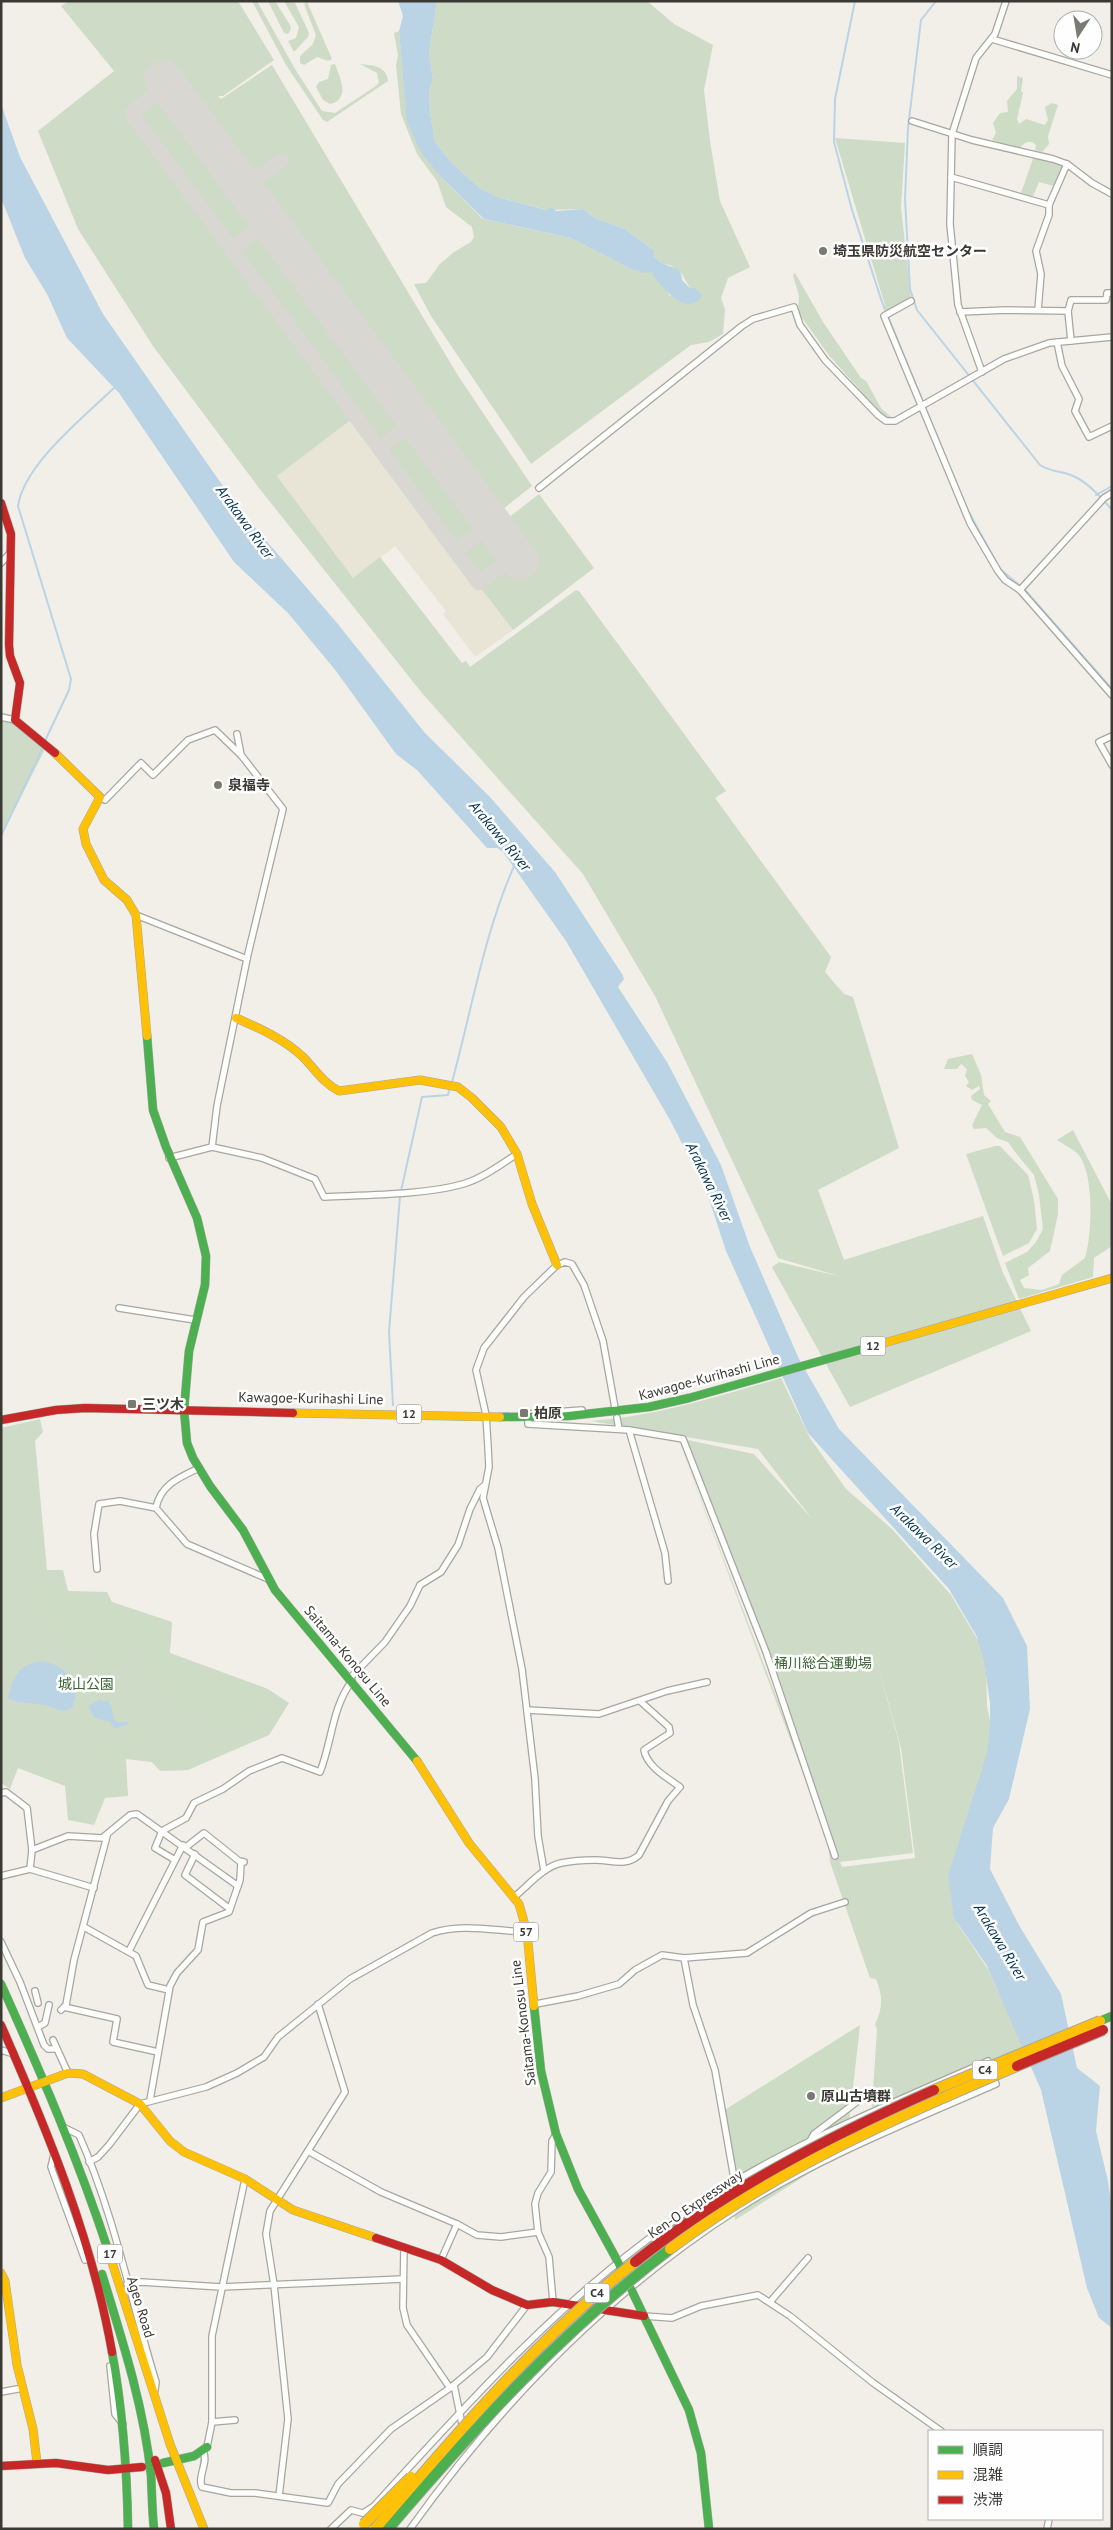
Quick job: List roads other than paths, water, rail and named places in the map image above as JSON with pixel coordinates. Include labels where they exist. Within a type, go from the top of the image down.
[{"type":"main road","points":[[1,503],[11,534],[10,656],[20,683],[15,720],[58,754],[100,797],[83,829],[86,844],[104,880],[127,900],[136,916]]},
{"type":"main road","name":"Saitama-Konosu Line","points":[[136,916],[153,1110],[160,1135],[194,1211],[204,1245],[206,1276],[188,1362],[184,1410],[187,1443],[199,1468],[243,1530],[268,1579],[284,1602],[410,1750],[469,1843],[514,1897],[523,1912],[536,2004],[541,2072],[556,2134],[578,2189],[618,2262],[689,2410],[697,2432],[709,2529]]},
{"type":"main road","points":[[236,1018],[262,1030],[287,1045],[302,1057],[329,1086],[339,1091],[420,1080],[458,1087],[482,1107],[500,1127],[517,1154],[532,1204],[557,1265]]},
{"type":"main road","name":"Kawagoe-Kurihashi Line","points":[[1,1420],[69,1409],[486,1415],[528,1418],[634,1410],[690,1398],[1112,1278]]},
{"type":"main road","name":"Ageo Road","points":[[1,1984],[65,2128],[90,2194],[154,2393],[204,2529]]},
{"type":"main road","name":"Ken-O Expressway","points":[[375,2529],[505,2382],[568,2318],[631,2265],[702,2214],[769,2172],[870,2120],[1112,2016]]},
{"type":"main road","name":"17","points":[[1,2025],[65,2181],[102,2296],[116,2369],[127,2470],[128,2529]]},
{"type":"main road","name":"Ken-O Expressway","points":[[388,2529],[502,2399],[577,2326],[666,2252],[737,2203],[819,2156],[1112,2026]]},
{"type":"main road","points":[[1,2098],[68,2073],[83,2074],[140,2104],[170,2141],[184,2152],[245,2179],[306,2215],[441,2260],[492,2290],[527,2305],[539,2302],[553,2302],[644,2316]]},
{"type":"main road","points":[[65,2181],[105,2284],[125,2349],[149,2457],[154,2529]]},
{"type":"main road","points":[[90,2194],[140,2391],[158,2475],[166,2494],[171,2529]]},
{"type":"main road","points":[[1,2273],[5,2281],[12,2334],[33,2429],[37,2463]]},
{"type":"main road","points":[[362,2526],[505,2382]]},
{"type":"main road","points":[[163,2463],[178,2460],[205,2449]]},
{"type":"main road","points":[[395,2529],[450,2458]]},
{"type":"main road","points":[[1,2466],[37,2463],[127,2470],[142,2467]]},
{"type":"street","points":[[982,372],[960,312],[950,224],[952,134],[976,58],[981,49],[992,39],[1006,1]]},
{"type":"street","points":[[992,39],[1112,75]]},
{"type":"street","points":[[912,120],[952,134],[1067,164],[1092,183],[1112,194]]},
{"type":"street","points":[[1038,310],[1041,274],[1036,251],[1048,215],[1049,205],[1067,164]]},
{"type":"street","points":[[951,178],[1049,205]]},
{"type":"street","points":[[1071,341],[1068,310],[1071,300],[1106,300],[1107,293],[1112,293]]},
{"type":"street","points":[[911,302],[884,316],[924,405],[970,523],[998,571],[1006,580],[1020,590],[1112,695]]},
{"type":"street","points":[[539,488],[742,326],[753,319],[794,307],[800,325],[825,360],[882,418],[889,422],[924,405],[1004,359],[1057,342],[1112,337]]},
{"type":"street","points":[[960,312],[1068,310]]},
{"type":"street","points":[[1057,342],[1062,366],[1079,399],[1075,411],[1089,437],[1112,426]]},
{"type":"street","points":[[1020,590],[1104,498],[1112,493]]},
{"type":"street","points":[[1,564],[10,553]]},
{"type":"street","points":[[1,717],[15,720]]},
{"type":"street","points":[[100,797],[105,800],[141,763],[153,775],[188,740],[215,730],[241,755],[283,810],[247,959],[217,1106],[212,1147]]},
{"type":"street","points":[[237,734],[241,755]]},
{"type":"street","points":[[1112,736],[1099,742],[1112,765]]},
{"type":"street","points":[[136,916],[247,959]]},
{"type":"street","points":[[170,1158],[212,1147],[262,1158],[315,1179],[324,1197],[429,1189],[462,1184],[484,1176],[517,1154]]},
{"type":"street","points":[[544,1871],[538,1836],[535,1779],[527,1710],[514,1620],[498,1548],[483,1498],[489,1467],[486,1415],[476,1370],[484,1348],[524,1297],[557,1265],[565,1262],[572,1264],[584,1285],[604,1341],[615,1408]]},
{"type":"street","points":[[119,1308],[196,1320]]},
{"type":"street","points":[[582,1410],[528,1414],[528,1424],[629,1430],[683,1439],[766,1652],[834,1856]]},
{"type":"street","points":[[617,1418],[618,1429]]},
{"type":"street","points":[[629,1430],[665,1553],[668,1580]]},
{"type":"street","points":[[156,1508],[160,1494],[166,1487],[199,1468]]},
{"type":"street","points":[[175,1860],[155,1848],[162,1831],[186,1818],[194,1803],[223,1789],[249,1771],[282,1758],[320,1772],[329,1746],[332,1724],[351,1680],[385,1642],[410,1606],[420,1585],[441,1572],[458,1545],[470,1508],[480,1489],[485,1485]]},
{"type":"street","points":[[97,1569],[94,1534],[99,1504],[120,1501],[156,1508],[187,1544],[268,1579]]},
{"type":"street","points":[[527,1710],[599,1714],[667,1691],[708,1682]]},
{"type":"street","points":[[514,1897],[544,1871],[559,1864],[597,1860],[610,1862],[632,1861],[639,1855],[668,1801],[680,1787],[659,1771],[645,1755],[644,1750],[670,1733],[669,1728],[640,1701]]},
{"type":"street","points":[[1,1793],[6,1792],[27,1808],[32,1850],[30,1869]]},
{"type":"street","points":[[32,1850],[68,1836],[99,1839],[107,1836],[130,1814],[137,1814],[238,1886]]},
{"type":"street","points":[[129,1951],[184,1846],[204,1833],[242,1862],[238,1886],[230,1909],[224,1916],[203,1922],[198,1950],[173,1979],[169,1990],[150,2100]]},
{"type":"street","points":[[107,1836],[63,2009],[117,2019],[113,2042],[158,2052]]},
{"type":"street","points":[[195,1854],[185,1875],[230,1909]]},
{"type":"street","points":[[1,1876],[30,1869],[94,1888]]},
{"type":"street","points":[[536,2004],[578,1996],[619,1984],[635,1970],[662,1955],[684,1958],[747,1953],[811,1913],[845,1902]]},
{"type":"street","points":[[84,1927],[129,1951],[138,1959],[148,1985],[169,1990]]},
{"type":"street","points":[[88,2162],[98,2157],[109,2145],[140,2104],[206,2087],[237,2073],[264,2057],[278,2037],[350,1979],[432,1933],[442,1930],[467,1928],[526,1932]]},
{"type":"street","points":[[1,1942],[46,2048],[56,2049]]},
{"type":"street","points":[[684,1958],[693,2006],[715,2070],[739,2209]]},
{"type":"street","points":[[35,1991],[38,2003]]},
{"type":"street","points":[[279,2496],[288,2419],[274,2285],[266,2234],[270,2211],[345,2092],[318,2004]]},
{"type":"street","points":[[38,2027],[45,2023],[49,2005]]},
{"type":"street","points":[[53,2040],[68,2073]]},
{"type":"street","points":[[1,2050],[14,2054]]},
{"type":"street","points":[[363,2512],[374,2506],[460,2414],[570,2304],[618,2262],[669,2223],[735,2182],[810,2141],[988,2061],[996,2084],[923,2118],[847,2150],[739,2209],[670,2256],[572,2338],[525,2386],[468,2454],[410,2529]]},
{"type":"street","points":[[810,2141],[814,2134],[866,2095]]},
{"type":"street","points":[[911,2095],[923,2118]]},
{"type":"street","points":[[65,2128],[79,2136],[116,2242],[156,2382],[154,2393]]},
{"type":"street","points":[[553,2302],[549,2258],[538,2232],[535,2204],[538,2193],[551,2172],[552,2142],[556,2134]]},
{"type":"street","points":[[308,2151],[381,2192],[457,2224],[476,2235],[501,2237],[538,2232]]},
{"type":"street","points":[[54,2154],[51,2167],[89,2270],[108,2349],[115,2414],[122,2424]]},
{"type":"street","points":[[245,2179],[212,2336],[212,2422],[205,2449],[200,2482],[202,2487],[231,2493],[279,2496],[328,2503],[338,2484],[391,2429],[452,2387],[487,2357],[527,2305]]},
{"type":"street","points":[[441,2260],[457,2224]]},
{"type":"street","points":[[404,2248],[403,2308],[407,2325],[452,2387],[460,2414],[468,2454]]},
{"type":"street","points":[[770,2302],[808,2258]]},
{"type":"street","points":[[127,2284],[141,2282],[221,2288],[403,2279]]},
{"type":"street","points":[[644,2316],[657,2319],[672,2318],[701,2306],[758,2295],[770,2302],[872,2382],[940,2430]]},
{"type":"street","points":[[1,2392],[23,2388]]},
{"type":"street","points":[[212,2422],[235,2420]]},
{"type":"street","points":[[331,2529],[351,2510],[363,2512],[383,2529]]},
{"type":"water","points":[[398,1],[437,1],[429,53],[433,80],[429,89],[430,113],[435,142],[452,163],[482,190],[501,198],[546,210],[552,207],[556,211],[583,209],[595,218],[625,229],[654,250],[653,256],[661,263],[679,271],[682,280],[690,288],[694,288],[703,295],[697,302],[690,304],[674,298],[661,285],[652,272],[644,273],[629,268],[571,238],[484,219],[441,177],[421,152],[407,122],[399,31],[403,16]]},
{"type":"water","name":"Arakawa River","points":[[1,104],[20,157],[103,314],[239,509],[337,623],[425,733],[490,797],[555,872],[622,974],[624,979],[618,987],[667,1062],[721,1165],[750,1247],[799,1359],[839,1429],[1003,1598],[1027,1646],[1030,1709],[1009,1799],[993,1828],[990,1869],[1020,1927],[1061,1994],[1077,2068],[1100,2086],[1096,2131],[1108,2181],[1112,2210],[1112,2328],[1099,2318],[1087,2288],[1041,2090],[987,1966],[954,1918],[948,1876],[987,1753],[990,1725],[990,1703],[984,1662],[977,1637],[949,1589],[808,1433],[726,1251],[706,1190],[670,1120],[566,941],[503,852],[497,848],[487,848],[417,770],[396,754],[336,671],[288,613],[234,562],[119,393],[67,338],[47,294],[25,258],[1,198]]},
{"type":"water","points":[[41,1661],[57,1666],[70,1678],[75,1692],[75,1701],[71,1709],[61,1711],[46,1705],[18,1702],[8,1698],[15,1677],[21,1669]]},
{"type":"water","points":[[100,1700],[109,1702],[116,1722],[128,1722],[128,1724],[115,1729],[110,1722],[94,1717],[88,1706]]},
{"type":"waterway","points":[[855,1],[835,99],[834,142],[852,210],[882,302],[947,461]]},
{"type":"waterway","points":[[936,1],[921,20],[908,128],[905,199],[910,289],[917,310],[1040,465],[1069,474],[1084,482],[1112,510]]},
{"type":"waterway","points":[[45,741],[69,690],[71,679],[18,506],[31,474],[43,458],[73,426],[115,387]]},
{"type":"waterway","points":[[1096,495],[1112,486]]},
{"type":"waterway","points":[[965,505],[1000,569],[1025,590],[1112,689]]},
{"type":"waterway","points":[[1,836],[44,745]]},
{"type":"waterway","name":"Arakawa River","points":[[452,1082],[479,971],[504,890],[515,864]]},
{"type":"waterway","points":[[401,1191],[422,1097],[448,1095],[450,1087]]},
{"type":"waterway","points":[[393,1405],[389,1332],[400,1196]]},
{"type":"place","name":"埼玉県防災航空センター","points":[[823,251]]},
{"type":"place","name":"泉福寺","points":[[218,785]]},
{"type":"place","name":"三ツ木","points":[[132,1404]]},
{"type":"place","name":"柏原","points":[[524,1413]]},
{"type":"place","name":"原山古墳群","points":[[811,2096]]},
{"type":"park label","name":"桶川総合運動場","points":[[823,1663]]},
{"type":"park label","name":"城山公園","points":[[86,1684]]}]
